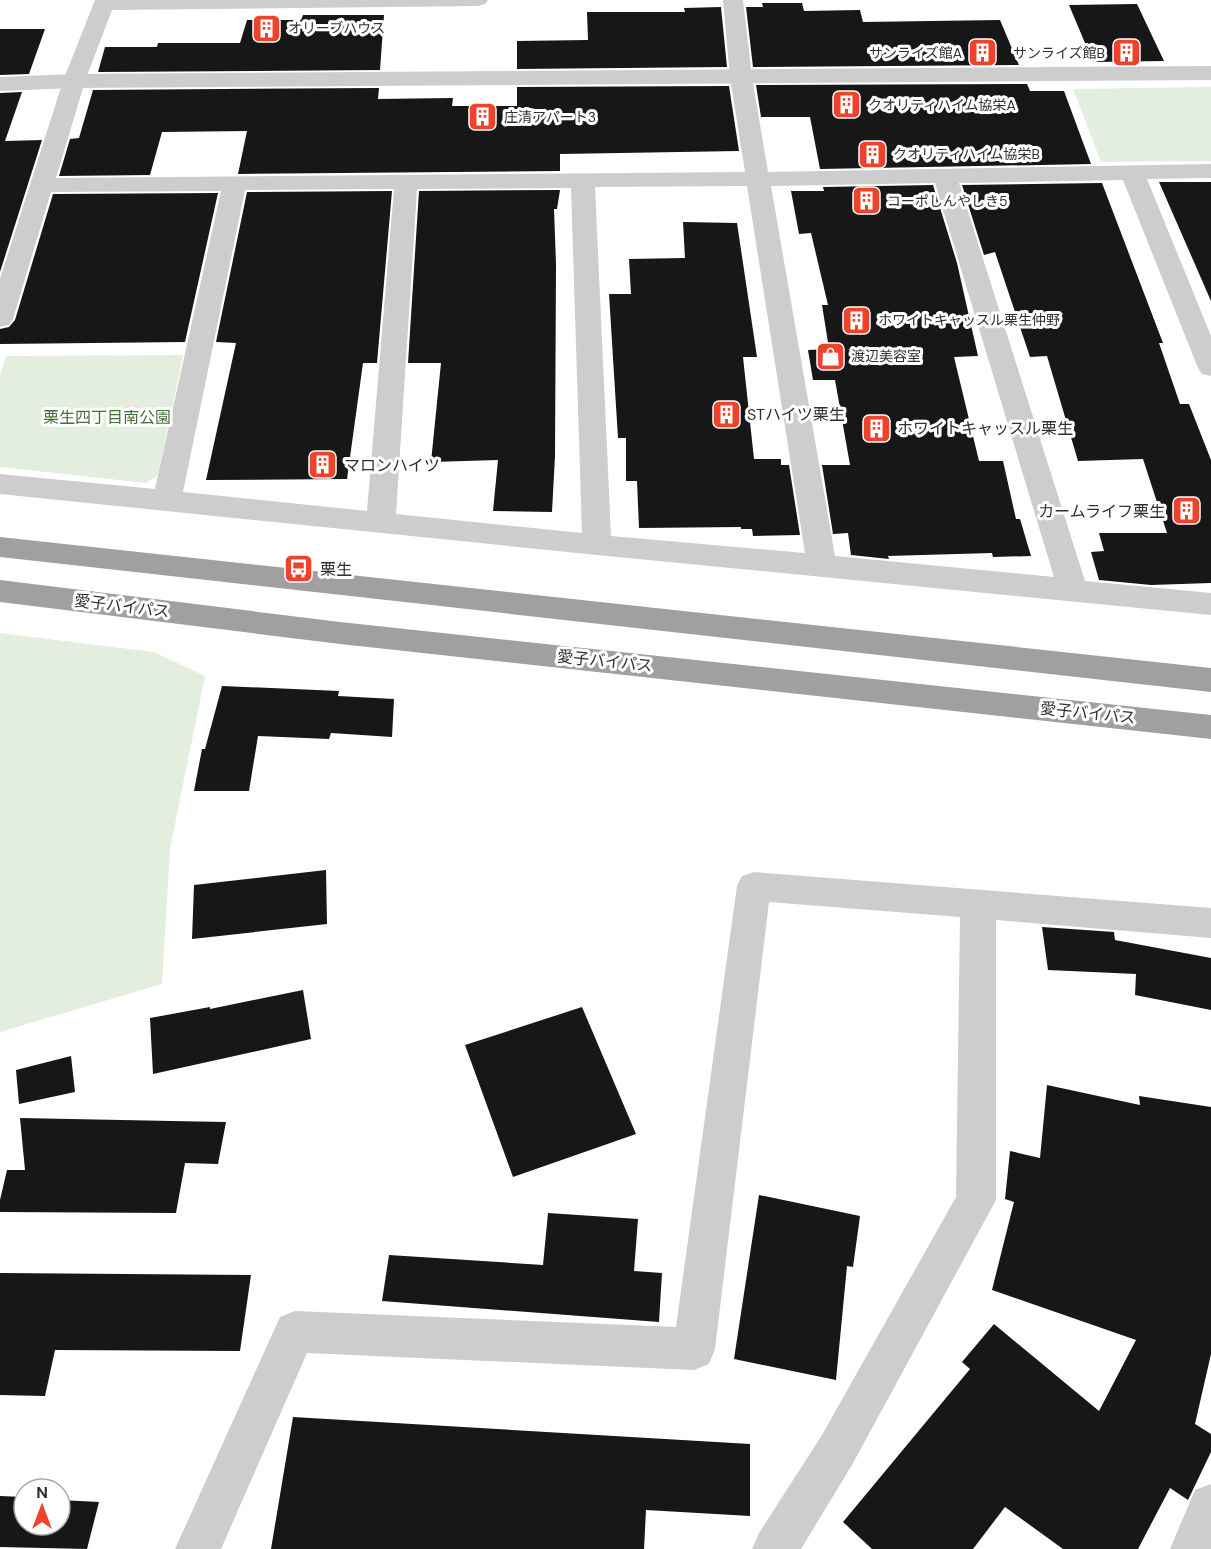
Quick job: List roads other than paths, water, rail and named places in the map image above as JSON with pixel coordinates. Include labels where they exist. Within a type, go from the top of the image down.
[{"type":"highway","points":[[0,547],[1211,680]]},
{"type":"highway","name":"愛子バイパス","points":[[0,591],[352,634],[1211,727]]},
{"type":"street","points":[[0,319],[75,81],[104,2],[478,0]]},
{"type":"street","points":[[733,0],[741,77],[822,565]]},
{"type":"street","points":[[0,84],[75,81],[1211,73]]},
{"type":"street","points":[[41,185],[945,177],[1211,171]]},
{"type":"street","points":[[1132,172],[1211,368]]},
{"type":"street","points":[[945,177],[1073,590]]},
{"type":"street","points":[[583,181],[597,545]]},
{"type":"street","points":[[381,522],[406,182]]},
{"type":"street","points":[[167,500],[234,184]]},
{"type":"street","points":[[0,484],[597,545],[1211,604]]},
{"type":"street","points":[[198,1549],[295,1332],[694,1349],[754,886],[1211,923]]},
{"type":"street","points":[[775,1549],[837,1450],[976,1200],[978,904]]},
{"type":"street","points":[[1193,1549],[1211,1506]]},
{"type":"place","name":"オリーブハウス","points":[[267,28]]},
{"type":"place","name":"サンライズ館A","points":[[983,53]]},
{"type":"place","name":"サンライズ館B","points":[[1126,53]]},
{"type":"place","name":"クオリティハイム協栄A","points":[[847,105]]},
{"type":"place","name":"庄清アパート3","points":[[483,117]]},
{"type":"place","name":"クオリティハイム協栄B","points":[[872,154]]},
{"type":"place","name":"コーポしんやしき5","points":[[866,201]]},
{"type":"place","name":"ホワイトキャッスル栗生仲野","points":[[857,320]]},
{"type":"place","name":"渡辺美容室","points":[[830,356]]},
{"type":"place","name":"STハイツ栗生","points":[[726,414]]},
{"type":"place","name":"ホワイトキャッスル栗生","points":[[876,428]]},
{"type":"place","name":"マロンハイツ","points":[[323,465]]},
{"type":"place","name":"カームライフ栗生","points":[[1186,511]]},
{"type":"place","name":"栗生","points":[[299,569]]},
{"type":"park label","name":"栗生四丁目南公園","points":[[107,417]]}]
